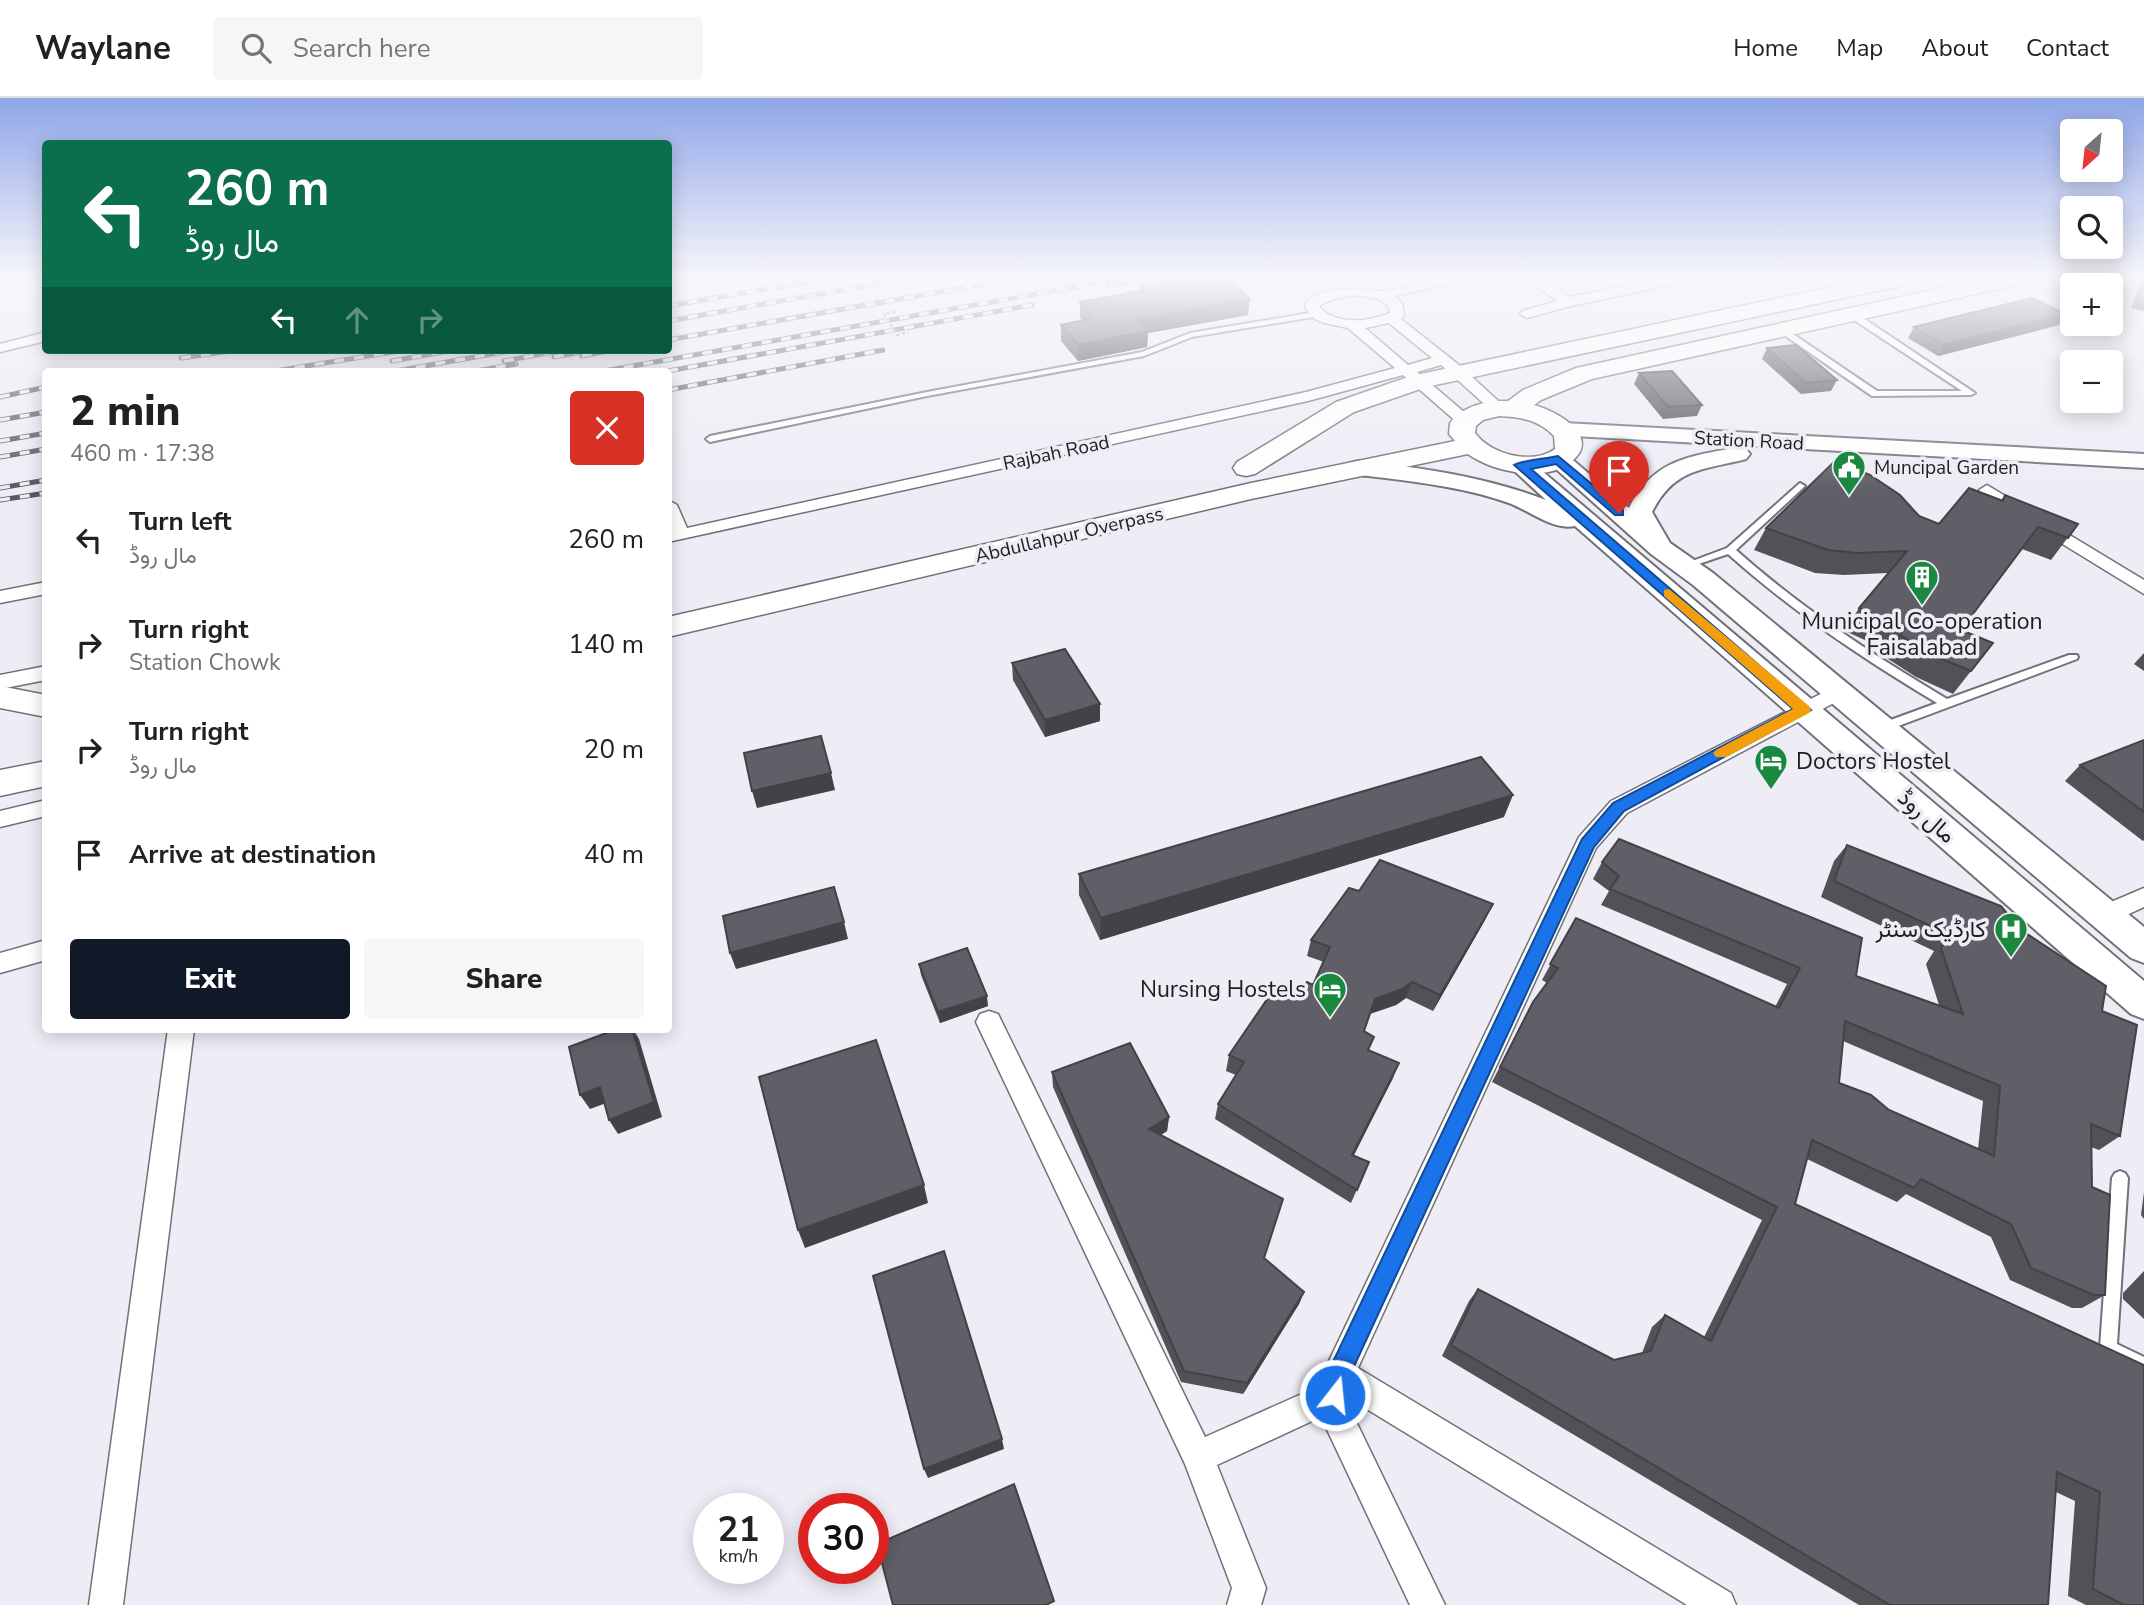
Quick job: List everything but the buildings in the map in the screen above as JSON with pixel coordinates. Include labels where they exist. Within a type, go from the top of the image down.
[{"type":"main road","name":"Rajbah Road","points":[[1246,468],[1345,407],[1413,376],[1450,366],[1522,358],[1563,349]]},
{"type":"main road","points":[[1506,408],[1586,373],[1693,349]]},
{"type":"main road","points":[[1522,358],[1558,385]]},
{"type":"main road","points":[[1506,408],[1544,416],[1564,445],[1534,465],[1520,465],[1491,458],[1466,433],[1484,410],[1506,408]]},
{"type":"main road","name":"Abdullahpur Overpass","points":[[672,605],[1246,468],[1422,433],[1466,433]]},
{"type":"main road","name":"Abdullahpur Overpass","points":[[672,626],[1359,468],[1466,433]]},
{"type":"main road","name":"Station Road","points":[[1564,445],[2144,478]]},
{"type":"main road","name":"Station Road","points":[[1564,445],[2144,461]]},
{"type":"main road","name":"مال روڈ","points":[[1564,445],[1660,548],[1838,692],[2144,948]]},
{"type":"main road","points":[[1660,548],[1639,512],[1649,489],[1677,467],[1738,454]]},
{"type":"main road","name":"مال روڈ","points":[[1520,465],[2144,1003]]},
{"type":"main road","points":[[1359,468],[1446,477],[1538,504],[1618,549]]},
{"type":"main road","points":[[0,697],[42,705]]},
{"type":"main road","points":[[0,762],[42,753]]},
{"type":"main road","points":[[0,783],[42,774]]},
{"type":"main road","points":[[0,804],[42,794]]},
{"type":"street","points":[[1382,349],[1413,376],[1466,433]]},
{"type":"street","points":[[1430,349],[1506,408]]},
{"type":"street","name":"Rajbah Road","points":[[675,535],[1295,399],[1413,376]]},
{"type":"street","points":[[1987,490],[2144,589]]},
{"type":"street","points":[[0,597],[42,589]]},
{"type":"street","points":[[0,682],[42,674]]},
{"type":"street","points":[[1428,1605],[1335,1413],[1337,1384],[1587,844],[1619,807],[1838,692]]},
{"type":"street","points":[[0,819],[42,809]]},
{"type":"street","points":[[2105,915],[2144,897]]},
{"type":"street","points":[[0,962],[42,951]]},
{"type":"street","points":[[989,1022],[1198,1457],[1249,1588],[1244,1605]]},
{"type":"street","points":[[106,1605],[180,1033]]},
{"type":"street","points":[[1198,1457],[1274,1420],[1337,1384]]},
{"type":"street","points":[[1337,1384],[1719,1605]]},
{"type":"lane","points":[[710,439],[927,394],[1144,354],[1155,349]]},
{"type":"lane","points":[[1809,349],[1875,394],[1971,393],[1898,349]]},
{"type":"lane","points":[[1684,566],[1730,550],[1800,486]]},
{"type":"lane","points":[[1730,550],[1828,629],[1879,664],[1947,704]]},
{"type":"lane","points":[[1881,728],[2073,657]]},
{"type":"lane","points":[[2120,1178],[2108,1348],[2144,1366]]},
{"type":"railway","points":[[621,368],[726,349]]},
{"type":"railway","points":[[672,370],[788,349]]},
{"type":"railway","points":[[672,389],[883,350]]},
{"type":"railway","points":[[181,358],[210,354]]},
{"type":"railway","points":[[294,368],[380,354]]},
{"type":"railway","points":[[392,361],[431,354]]},
{"type":"railway","points":[[413,368],[492,354]]},
{"type":"railway","points":[[504,361],[542,354]]},
{"type":"railway","points":[[554,357],[570,354]]},
{"type":"railway","points":[[582,356],[592,354]]},
{"type":"railway","points":[[493,368],[516,364]]},
{"type":"railway","points":[[0,397],[42,388]]},
{"type":"railway","points":[[0,420],[42,413]]},
{"type":"railway","points":[[0,441],[42,434]]},
{"type":"railway","points":[[0,457],[42,450]]},
{"type":"railway","points":[[0,488],[42,481]]},
{"type":"railway","points":[[0,500],[42,494]]},
{"type":"slow traffic","points":[[1669,593],[1804,710],[1721,753]]},
{"type":"place","name":"Muncipal Garden","points":[[1849,497]]},
{"type":"place","name":"Municipal Co-operation Faisalabad","points":[[1922,607]]},
{"type":"place","name":"Doctors Hostel","points":[[1771,791]]},
{"type":"place","name":"کارڈیک سنٹر","points":[[2011,959]]},
{"type":"place","name":"Nursing Hostels","points":[[1330,1019]]},
{"type":"route","points":[[1335,1395],[1339,1374],[1587,844],[1619,807],[1804,710],[1520,465],[1558,460],[1619,513]]}]
